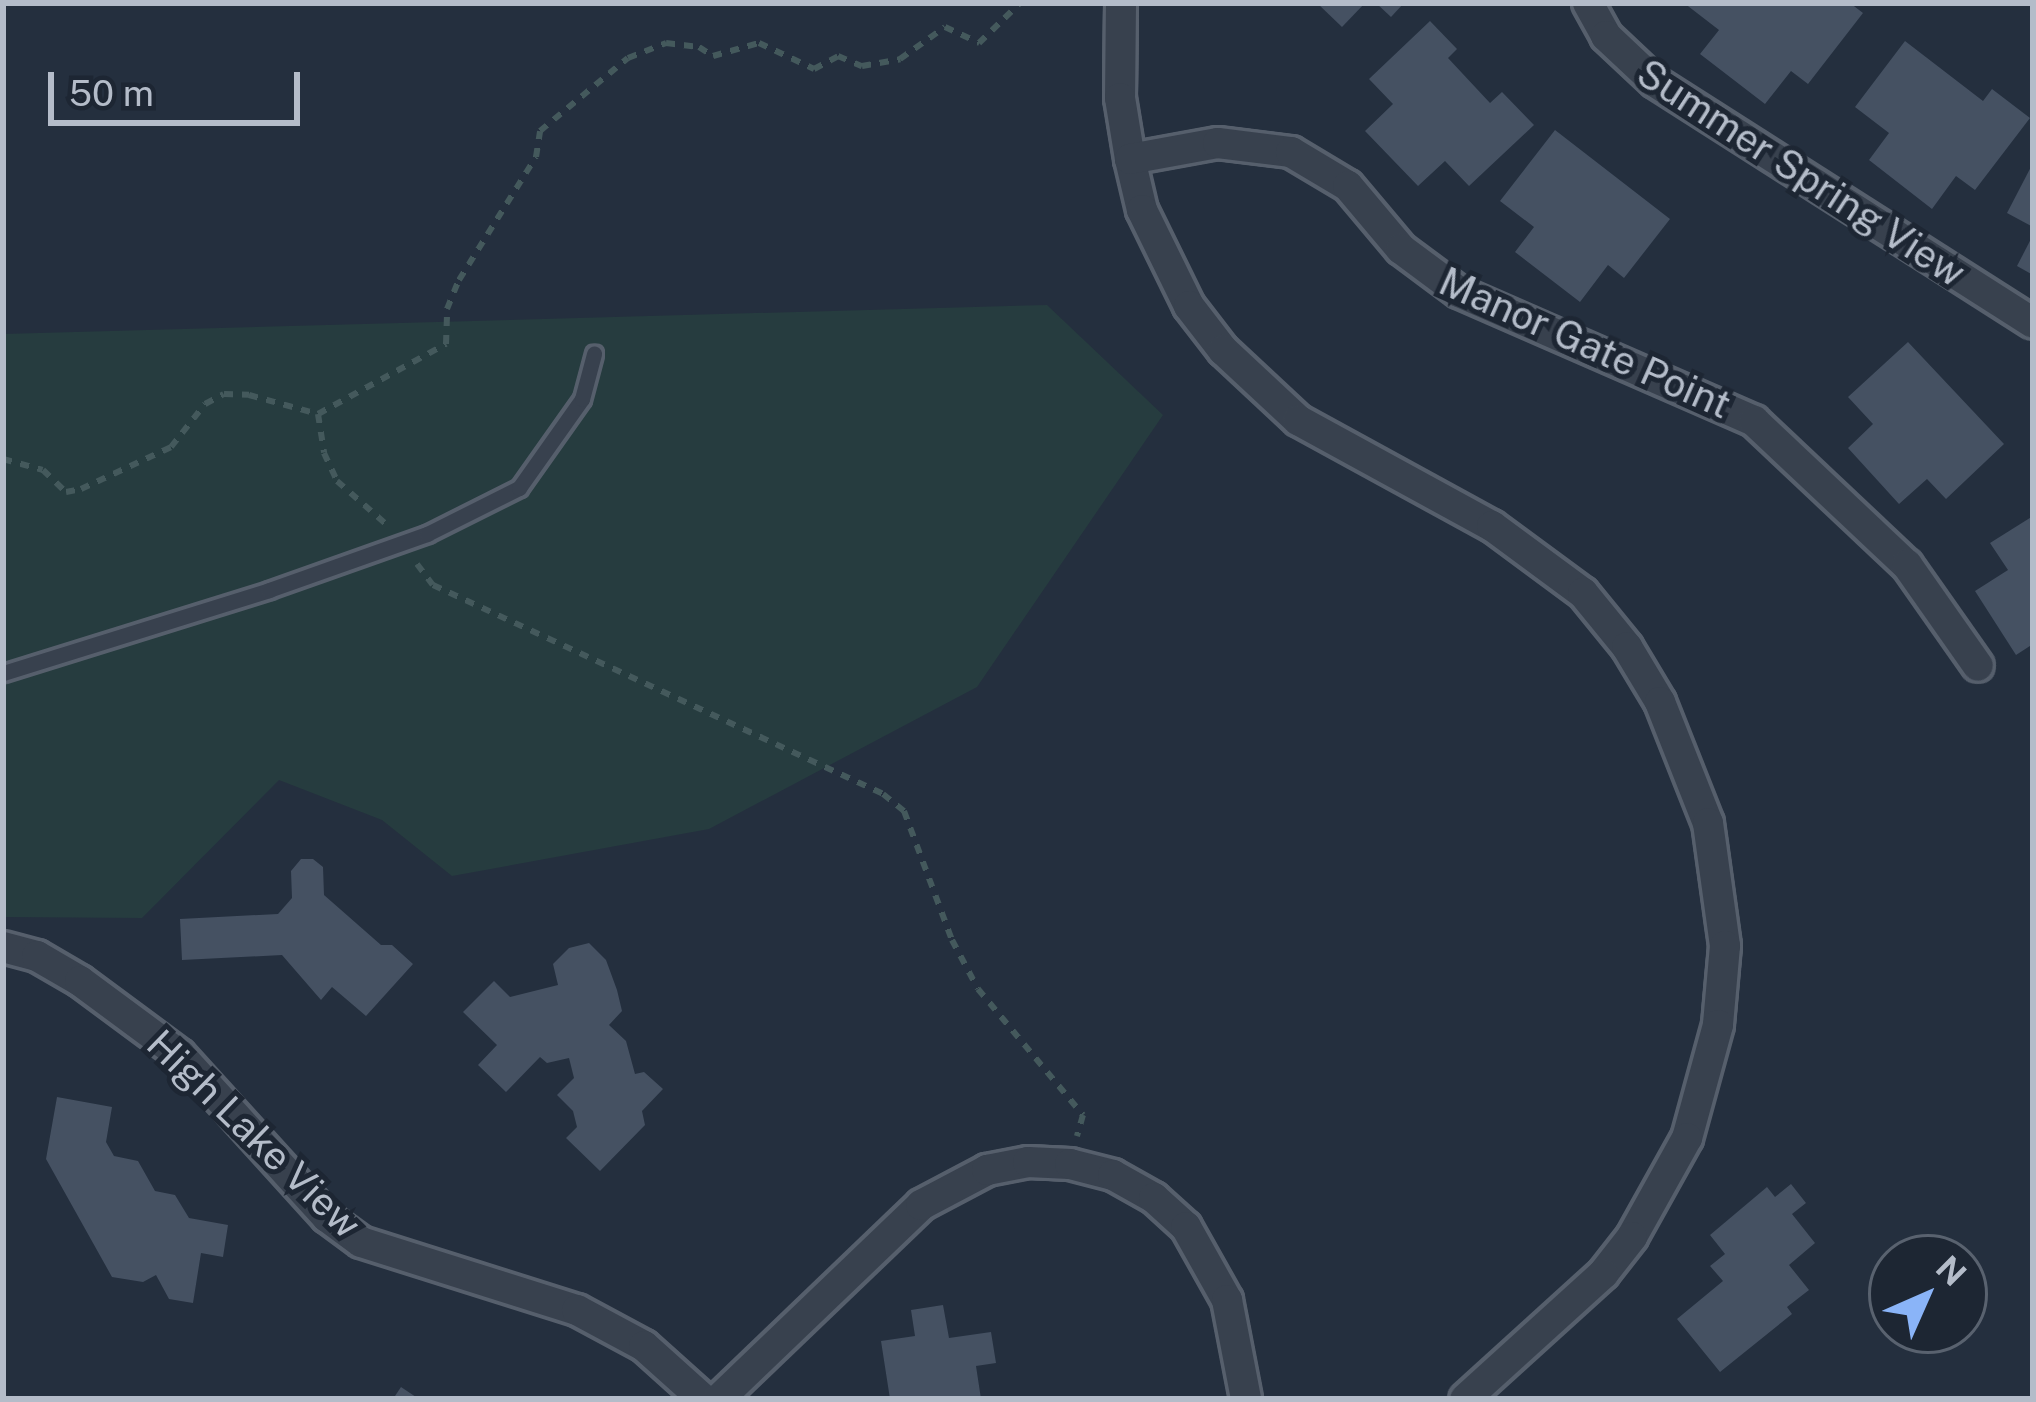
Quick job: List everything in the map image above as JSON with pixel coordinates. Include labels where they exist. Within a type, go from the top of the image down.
[{"type":"street","points":[[1121,3],[1120,98],[1130,159],[1142,210],[1189,306],[1261,389],[1344,449],[1492,526],[1583,593],[1627,647],[1660,702],[1688,760],[1708,823],[1725,946],[1718,1025],[1687,1138],[1632,1238],[1603,1274],[1465,1399]]},
{"type":"street","name":"Summer Spring View","points":[[1588,3],[1606,36],[1655,82],[2033,323]]},
{"type":"street","name":"Manor Gate Point","points":[[1130,159],[1218,142],[1291,152],[1348,186],[1401,249],[1459,292],[1658,381],[1725,404],[1754,421],[1907,565],[1978,666]]},
{"type":"street","name":"High Lake View","points":[[3,946],[37,956],[80,981],[180,1055],[327,1217],[361,1242],[577,1310],[644,1346],[704,1399]]},
{"type":"street","points":[[718,1399],[934,1196],[987,1170],[1028,1162],[1070,1164],[1113,1175],[1154,1198],[1186,1227],[1227,1300],[1246,1399]]},
{"type":"lane","points":[[3,673],[402,543],[519,488],[582,399],[594,354]]},
{"type":"path","points":[[3,459],[43,470],[66,492],[171,447],[190,416],[224,394],[249,395],[318,413],[446,344],[447,310],[459,280],[536,157],[541,131],[628,58],[666,43],[699,47],[713,56],[760,43],[814,69],[838,56],[862,65],[900,59],[946,26],[979,43],[1020,3]]},
{"type":"path","points":[[318,413],[324,453],[337,482],[402,543],[433,585],[883,794],[904,811],[952,940],[979,989],[1083,1115],[1070,1164]]},
{"type":"green space","points":[[1047,305],[1163,415],[977,687],[709,829],[452,876],[382,820],[279,780],[142,918],[3,917],[3,334]]},
{"type":"building","points":[[1317,3],[1365,3],[1342,27]]},
{"type":"building","points":[[1376,3],[1404,3],[1391,17]]},
{"type":"building","points":[[1684,3],[1850,3],[1863,13],[1808,84],[1791,71],[1765,104],[1700,54],[1719,30]]},
{"type":"building","points":[[1430,21],[1457,49],[1448,58],[1490,103],[1502,92],[1534,125],[1469,186],[1445,161],[1418,186],[1365,131],[1393,104],[1369,79]]},
{"type":"building","points":[[1905,41],[1983,101],[1992,89],[2030,118],[1975,190],[1956,176],[1932,209],[1869,160],[1889,133],[1855,107]]},
{"type":"building","points":[[1555,130],[1670,219],[1624,278],[1608,265],[1580,302],[1515,252],[1534,227],[1500,201]]},
{"type":"building","points":[[2033,163],[2033,227],[2007,213]]},
{"type":"building","points":[[2033,235],[2033,275],[2017,266]]},
{"type":"building","points":[[1908,342],[2004,444],[1946,499],[1927,479],[1899,504],[1848,448],[1873,424],[1848,397]]},
{"type":"building","points":[[2033,516],[2033,644],[2016,655],[1975,591],[2008,570],[1990,543]]},
{"type":"building","points":[[301,859],[313,859],[323,867],[324,895],[381,945],[392,945],[413,964],[366,1016],[332,987],[321,1000],[282,955],[182,960],[180,919],[278,914],[292,898],[291,871]]},
{"type":"building","points":[[589,943],[606,960],[617,990],[622,1011],[609,1025],[626,1041],[635,1074],[644,1072],[663,1089],[642,1111],[645,1125],[600,1171],[566,1138],[577,1127],[573,1111],[557,1095],[574,1078],[569,1058],[547,1063],[540,1057],[506,1092],[478,1065],[497,1045],[463,1012],[494,981],[510,997],[558,985],[553,964],[569,948]]},
{"type":"building","points":[[57,1097],[112,1107],[106,1142],[114,1156],[138,1161],[155,1191],[175,1195],[189,1218],[228,1225],[223,1257],[201,1253],[193,1303],[169,1299],[156,1275],[143,1282],[112,1277],[46,1159]]},
{"type":"building","points":[[1791,1184],[1806,1203],[1792,1214],[1815,1243],[1789,1265],[1809,1290],[1787,1307],[1792,1314],[1720,1372],[1677,1319],[1723,1281],[1710,1266],[1725,1254],[1710,1235],[1767,1187],[1775,1197]]},
{"type":"building","points":[[943,1305],[949,1338],[991,1332],[996,1363],[976,1366],[981,1399],[890,1399],[881,1341],[915,1336],[911,1310]]},
{"type":"building","points":[[401,1387],[419,1399],[393,1399]]}]
